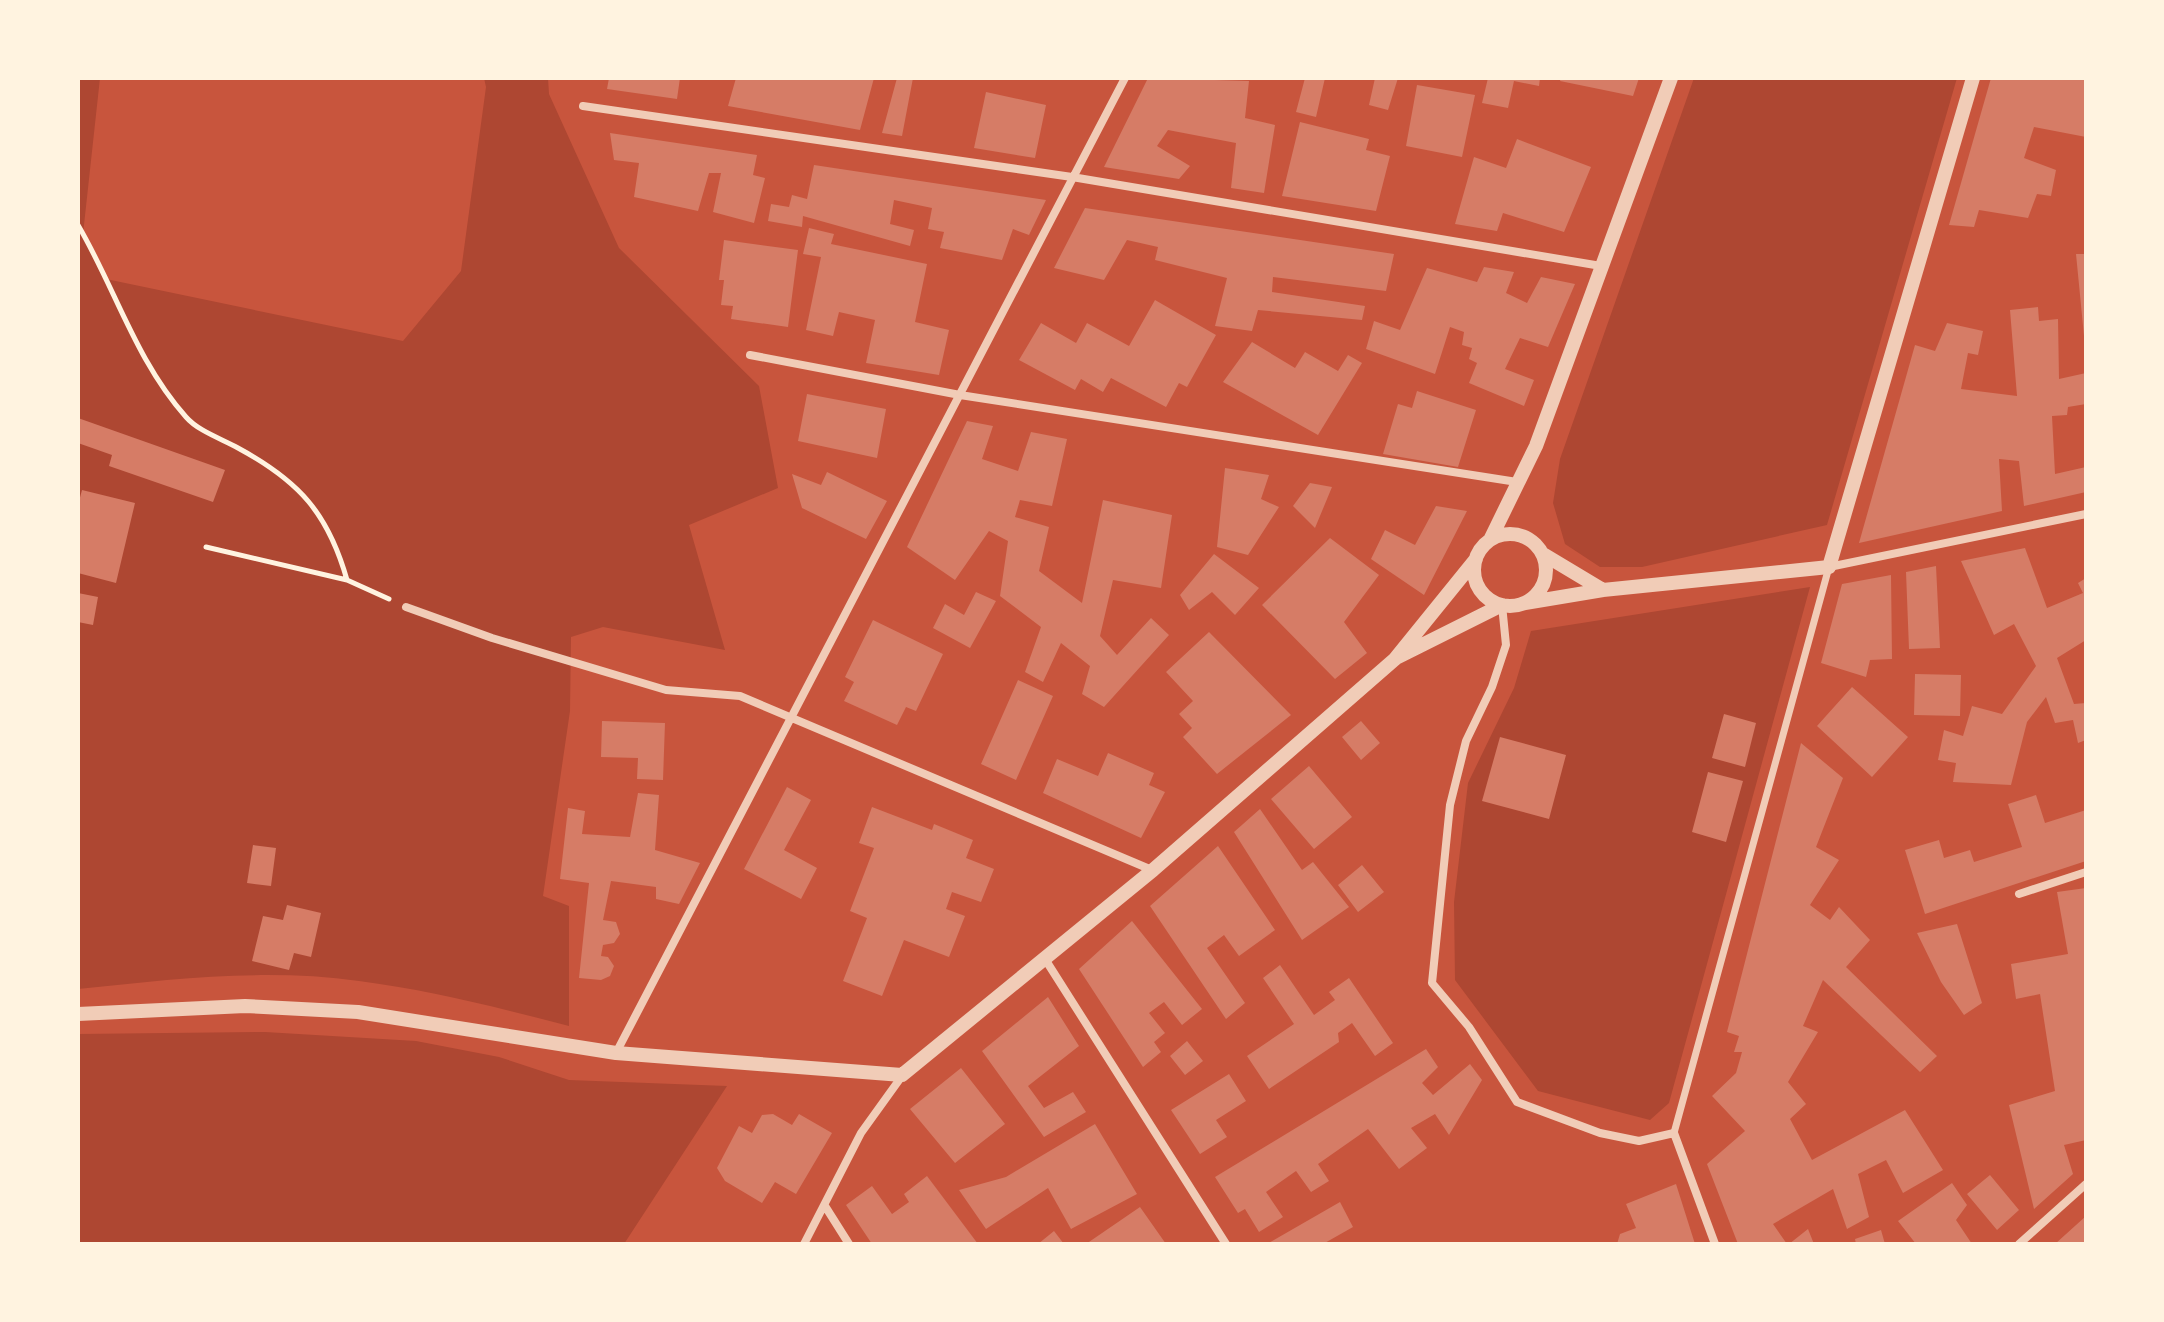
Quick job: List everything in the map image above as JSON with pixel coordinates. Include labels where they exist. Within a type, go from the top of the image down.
[{"type":"street","points":[[616,1053],[1125,78]]},
{"type":"street","points":[[804,1244],[861,1133],[902,1075],[1153,870],[1395,659],[1476,559],[1490,540],[1536,446],[1671,78]]},
{"type":"street","points":[[1715,1244],[1674,1133],[1829,567],[1973,78]]},
{"type":"street","points":[[583,106],[1072,177],[1601,266]]},
{"type":"street","points":[[750,355],[960,395],[1517,482]]},
{"type":"street","points":[[1395,659],[1502,605],[1603,590],[1829,567],[2086,514]]},
{"type":"street","points":[[1490,540],[1513,534],[1535,544],[1543,554],[1603,590]]},
{"type":"street","points":[[1525,603],[1542,588],[1546,565],[1543,554]]},
{"type":"street","points":[[1476,559],[1476,583],[1482,593],[1502,605]]},
{"type":"street","points":[[1502,605],[1506,645],[1492,687],[1466,741],[1450,805],[1432,983],[1469,1027],[1517,1102],[1600,1133],[1639,1141],[1674,1133]]},
{"type":"street","points":[[406,607],[492,638],[666,690],[740,696],[1153,870]]},
{"type":"street","points":[[2019,894],[2086,872]]},
{"type":"street","points":[[1045,959],[1226,1244]]},
{"type":"street","points":[[78,1014],[245,1006],[358,1012],[616,1053],[902,1075]]},
{"type":"street","points":[[2019,1244],[2086,1184]]},
{"type":"street","points":[[825,1206],[849,1244]]},
{"type":"path","points":[[78,225],[164,391],[189,421],[257,458],[305,493],[338,547],[347,580]]},
{"type":"path","points":[[206,547],[347,580],[406,607]]},
{"type":"shaded area","points":[[78,78],[100,78],[83,234],[106,279],[403,341],[461,271],[486,87],[484,78],[548,78],[549,94],[619,248],[759,386],[778,488],[689,525],[725,650],[603,627],[571,637],[570,711],[543,896],[569,906],[569,1026],[438,994],[324,977],[218,976],[78,989]]},
{"type":"shaded area","points":[[1694,78],[1957,78],[1827,525],[1642,567],[1600,567],[1565,544],[1553,503],[1560,459]]},
{"type":"shaded area","points":[[1810,587],[1669,1103],[1650,1120],[1538,1091],[1455,980],[1454,902],[1468,783],[1514,688],[1531,631]]},
{"type":"shaded area","points":[[265,1032],[416,1041],[499,1057],[569,1080],[727,1086],[624,1244],[78,1244],[78,1034]]},
{"type":"building","points":[[609,78],[680,78],[677,99],[607,89]]},
{"type":"building","points":[[736,78],[874,78],[860,130],[728,106]]},
{"type":"building","points":[[897,78],[913,78],[902,136],[882,133]]},
{"type":"building","points":[[1148,78],[1249,81],[1245,118],[1275,125],[1264,193],[1231,188],[1236,143],[1168,130],[1157,146],[1190,166],[1179,179],[1104,167]]},
{"type":"building","points":[[1305,78],[1325,78],[1316,117],[1296,112]]},
{"type":"building","points":[[1375,78],[1398,78],[1388,110],[1369,105]]},
{"type":"building","points":[[1488,78],[1540,78],[1539,86],[1514,81],[1508,108],[1482,103]]},
{"type":"building","points":[[1561,78],[1639,78],[1633,96],[1560,81]]},
{"type":"building","points":[[1991,78],[2086,78],[2086,137],[2034,127],[2024,158],[2056,170],[2051,196],[2037,194],[2028,218],[1979,210],[1974,227],[1949,225]]},
{"type":"building","points":[[1417,85],[1475,95],[1462,157],[1406,146]]},
{"type":"building","points":[[986,92],[1046,105],[1035,158],[974,148]]},
{"type":"building","points":[[1300,122],[1369,139],[1366,150],[1390,156],[1376,211],[1282,196]]},
{"type":"building","points":[[610,133],[757,155],[753,175],[765,178],[754,223],[713,212],[721,173],[709,173],[698,211],[634,197],[639,163],[614,160]]},
{"type":"building","points":[[1517,139],[1591,167],[1564,232],[1503,213],[1497,231],[1455,224],[1474,157],[1506,168]]},
{"type":"building","points":[[814,165],[1046,200],[1029,235],[1013,229],[1002,260],[940,248],[944,232],[928,229],[932,208],[894,200],[890,224],[914,230],[910,246],[803,216],[802,227],[768,221],[771,204],[789,207],[792,195],[807,199]]},
{"type":"building","points":[[1085,208],[1394,254],[1386,291],[1273,277],[1272,292],[1365,306],[1362,320],[1258,310],[1252,331],[1215,326],[1227,278],[1155,260],[1158,247],[1127,240],[1104,280],[1054,268]]},
{"type":"building","points":[[809,228],[834,234],[831,244],[927,264],[915,322],[949,330],[939,375],[866,363],[875,320],[839,312],[833,336],[806,330],[821,257],[803,254]]},
{"type":"building","points":[[724,240],[798,250],[788,327],[731,319],[733,306],[721,305],[724,280],[719,280]]},
{"type":"building","points":[[2076,254],[2086,254],[2086,336],[2084,336]]},
{"type":"building","points":[[1484,267],[1514,272],[1506,293],[1527,303],[1541,277],[1575,284],[1548,347],[1520,338],[1505,369],[1534,380],[1524,406],[1469,383],[1477,363],[1469,359],[1472,348],[1462,345],[1464,332],[1450,327],[1435,374],[1366,349],[1374,321],[1400,330],[1427,268],[1477,282]]},
{"type":"building","points":[[1155,300],[1216,335],[1187,387],[1179,383],[1166,407],[1111,378],[1103,392],[1081,379],[1075,390],[1019,360],[1041,323],[1076,343],[1087,323],[1129,346]]},
{"type":"building","points":[[2038,307],[2039,321],[2058,319],[2059,379],[2086,373],[2086,404],[2068,407],[2067,415],[2052,416],[2055,474],[2086,467],[2086,492],[2024,506],[2019,461],[1999,459],[2002,511],[1859,543],[1915,345],[1935,351],[1947,323],[1983,331],[1978,355],[1968,353],[1961,389],[2017,396],[2010,310]]},
{"type":"building","points":[[1252,342],[1295,368],[1305,352],[1338,371],[1348,355],[1362,363],[1318,435],[1223,382]]},
{"type":"building","points":[[1417,391],[1476,410],[1458,467],[1383,454],[1398,404],[1412,408]]},
{"type":"building","points":[[807,394],[886,409],[877,458],[798,441]]},
{"type":"building","points":[[78,418],[225,470],[213,502],[109,466],[112,455],[78,443]]},
{"type":"building","points":[[967,421],[993,426],[982,459],[1018,471],[1031,432],[1067,439],[1052,506],[1020,500],[1015,517],[1049,527],[1039,571],[1082,603],[1103,500],[1172,515],[1161,588],[1113,580],[1100,636],[1117,655],[1151,618],[1169,635],[1104,707],[1082,694],[1090,666],[1061,643],[1043,682],[1025,672],[1041,627],[1000,596],[1008,541],[989,531],[955,580],[907,547]]},
{"type":"building","points":[[1225,468],[1269,475],[1261,499],[1279,507],[1248,555],[1217,547]]},
{"type":"building","points":[[827,472],[887,501],[866,539],[802,508],[792,474],[821,485]]},
{"type":"building","points":[[1310,483],[1332,487],[1315,528],[1293,506]]},
{"type":"building","points":[[82,490],[135,503],[116,583],[78,573],[78,505]]},
{"type":"building","points":[[1436,506],[1467,511],[1424,595],[1371,559],[1385,530],[1415,545]]},
{"type":"building","points":[[1330,538],[1379,575],[1344,622],[1367,653],[1335,679],[1262,605]]},
{"type":"building","points":[[2025,548],[2047,608],[2083,593],[2078,583],[2086,578],[2086,640],[2057,658],[2074,704],[2086,703],[2086,740],[2078,743],[2073,720],[2055,723],[2046,697],[2027,722],[2011,785],[1953,782],[1956,763],[1938,760],[1944,730],[1963,736],[1972,706],[2002,714],[2036,666],[2014,624],[1994,635],[1961,561]]},
{"type":"building","points":[[1214,554],[1259,588],[1235,615],[1212,592],[1189,610],[1180,595]]},
{"type":"building","points":[[1936,566],[1940,648],[1909,649],[1906,572]]},
{"type":"building","points":[[1891,575],[1892,659],[1870,660],[1866,677],[1821,663],[1842,584]]},
{"type":"building","points":[[976,592],[996,601],[970,648],[933,628],[945,604],[964,615]]},
{"type":"building","points":[[78,593],[98,597],[93,625],[78,622]]},
{"type":"building","points":[[873,620],[943,654],[916,711],[906,707],[897,725],[844,701],[854,682],[845,677]]},
{"type":"building","points":[[1209,632],[1291,715],[1217,774],[1183,737],[1192,728],[1179,714],[1193,701],[1166,672]]},
{"type":"building","points":[[1915,674],[1961,675],[1960,716],[1914,715]]},
{"type":"building","points":[[1018,680],[1053,696],[1016,780],[981,764]]},
{"type":"building","points":[[1852,687],[1908,737],[1872,777],[1817,726]]},
{"type":"building","points":[[1724,714],[1756,723],[1745,767],[1712,758]]},
{"type":"building","points":[[602,721],[665,723],[663,780],[637,779],[638,758],[601,757]]},
{"type":"building","points":[[1361,721],[1380,743],[1361,760],[1342,737]]},
{"type":"building","points":[[1500,737],[1566,755],[1549,819],[1482,801]]},
{"type":"building","points":[[1801,743],[1843,778],[1816,847],[1839,860],[1810,905],[1830,920],[1839,907],[1870,940],[1846,967],[1937,1056],[1920,1072],[1823,980],[1803,1026],[1818,1032],[1788,1082],[1806,1104],[1790,1119],[1812,1160],[1905,1110],[1943,1170],[1903,1193],[1886,1160],[1858,1174],[1869,1217],[1847,1229],[1833,1189],[1773,1224],[1787,1244],[1738,1244],[1707,1164],[1745,1131],[1712,1096],[1736,1073],[1742,1052],[1734,1052],[1739,1036],[1727,1032]]},
{"type":"building","points":[[1108,753],[1154,773],[1149,785],[1165,792],[1141,838],[1043,793],[1057,759],[1098,776]]},
{"type":"building","points":[[1309,766],[1352,817],[1314,849],[1271,799]]},
{"type":"building","points":[[1708,772],[1743,781],[1726,842],[1692,832]]},
{"type":"building","points":[[787,787],[811,800],[784,850],[817,868],[801,899],[744,869]]},
{"type":"building","points":[[638,793],[659,795],[655,850],[700,863],[679,904],[656,899],[656,887],[611,881],[603,920],[616,922],[620,934],[614,943],[603,945],[601,956],[608,957],[614,966],[610,976],[601,980],[579,978],[589,883],[560,879],[568,808],[585,811],[582,834],[630,837]]},
{"type":"building","points":[[2036,795],[2045,823],[2086,810],[2086,861],[1925,914],[1905,850],[1939,840],[1944,858],[1970,850],[1974,862],[2022,847],[2008,804]]},
{"type":"building","points":[[872,807],[932,830],[934,824],[973,840],[966,858],[994,869],[981,902],[952,892],[946,909],[965,916],[949,957],[904,940],[882,996],[843,981],[867,918],[850,911],[874,848],[859,843]]},
{"type":"building","points":[[1260,809],[1302,870],[1313,862],[1349,907],[1302,940],[1234,832]]},
{"type":"building","points":[[253,845],[276,848],[271,886],[247,883]]},
{"type":"building","points":[[1218,846],[1275,930],[1239,956],[1224,935],[1207,948],[1245,1003],[1226,1019],[1150,906]]},
{"type":"building","points":[[1362,865],[1384,892],[1358,912],[1338,885]]},
{"type":"building","points":[[2086,888],[2086,1140],[2064,1145],[2073,1174],[2034,1209],[2009,1105],[2055,1091],[2040,994],[2016,999],[2011,964],[2068,954],[2057,892]]},
{"type":"building","points":[[287,905],[321,913],[311,957],[294,953],[289,970],[252,961],[263,916],[283,920]]},
{"type":"building","points":[[1132,921],[1202,1009],[1182,1025],[1164,1002],[1149,1013],[1165,1033],[1154,1042],[1161,1052],[1143,1067],[1079,969]]},
{"type":"building","points":[[1957,924],[1982,1003],[1964,1015],[1941,982],[1917,933]]},
{"type":"building","points":[[1280,965],[1314,1015],[1335,1000],[1329,992],[1349,978],[1393,1043],[1375,1056],[1352,1023],[1338,1033],[1339,1042],[1269,1089],[1247,1056],[1294,1024],[1263,978]]},
{"type":"building","points":[[1048,997],[1079,1046],[1028,1086],[1044,1108],[1073,1092],[1086,1112],[1044,1137],[982,1051]]},
{"type":"building","points":[[1187,1041],[1203,1061],[1185,1075],[1170,1056]]},
{"type":"building","points":[[1426,1049],[1438,1067],[1422,1083],[1433,1095],[1470,1064],[1482,1080],[1449,1135],[1435,1114],[1411,1128],[1427,1148],[1399,1169],[1368,1129],[1318,1164],[1329,1181],[1311,1192],[1296,1171],[1266,1192],[1283,1217],[1259,1232],[1245,1209],[1238,1213],[1215,1177]]},
{"type":"building","points":[[961,1068],[1005,1124],[955,1163],[910,1109]]},
{"type":"building","points":[[1229,1074],[1246,1101],[1216,1120],[1227,1137],[1200,1154],[1171,1110]]},
{"type":"building","points":[[773,1114],[792,1125],[799,1114],[832,1133],[796,1194],[775,1182],[762,1203],[725,1181],[717,1168],[739,1126],[752,1133],[762,1115]]},
{"type":"building","points":[[1095,1124],[1137,1194],[1071,1229],[1048,1188],[986,1229],[959,1190],[1006,1177]]},
{"type":"building","points":[[1990,1175],[2019,1210],[1997,1230],[1967,1194]]},
{"type":"building","points":[[927,1176],[978,1244],[872,1244],[846,1205],[872,1186],[892,1214],[909,1202],[904,1194]]},
{"type":"building","points":[[1952,1183],[1967,1205],[1956,1220],[1972,1244],[1916,1244],[1898,1221]]},
{"type":"building","points":[[1676,1184],[1695,1244],[1617,1244],[1620,1234],[1636,1228],[1626,1204]]},
{"type":"building","points":[[1340,1202],[1353,1227],[1323,1244],[1267,1244]]},
{"type":"building","points":[[1140,1207],[1166,1244],[1086,1244]]},
{"type":"building","points":[[2086,1216],[2086,1244],[2055,1244]]},
{"type":"building","points":[[1808,1229],[1814,1244],[1789,1244]]},
{"type":"building","points":[[1881,1230],[1885,1244],[1856,1244],[1855,1239]]},
{"type":"building","points":[[1054,1231],[1064,1244],[1038,1244]]}]
